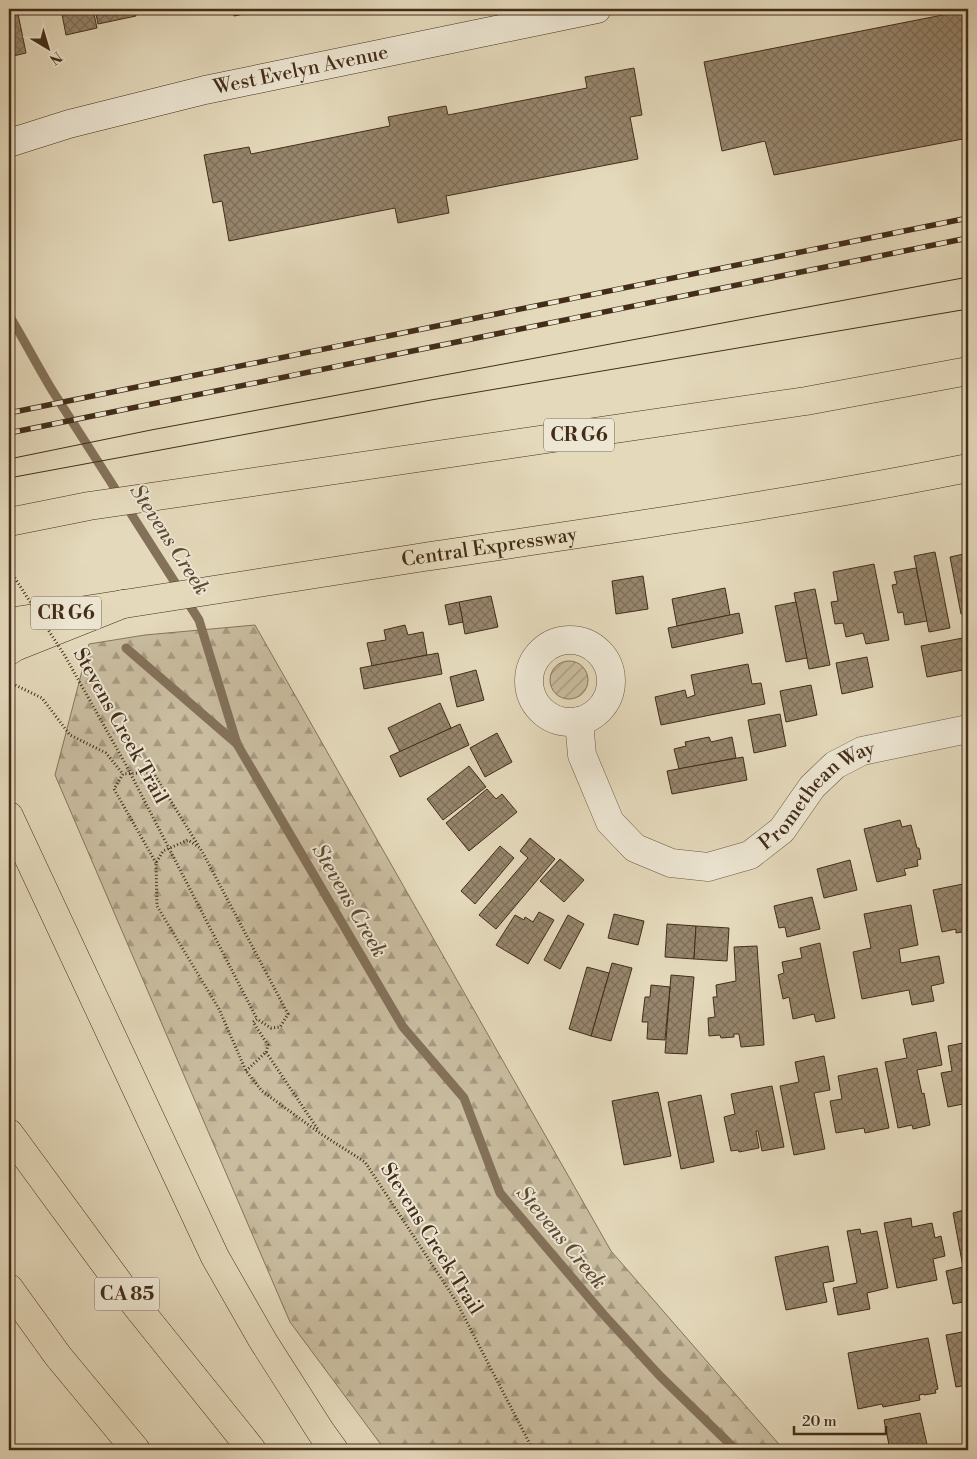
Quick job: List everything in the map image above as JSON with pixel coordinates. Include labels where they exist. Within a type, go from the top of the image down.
[{"type":"highway","name":"CR G6","points":[[9,522],[89,506],[806,401],[968,371]]},
{"type":"highway","name":"Central Expressway","points":[[9,622],[239,584],[696,517],[827,495],[968,468]]},
{"type":"highway","points":[[9,651],[15,646],[123,604]]},
{"type":"highway","points":[[9,816],[215,1257],[263,1341],[334,1450]]},
{"type":"highway","name":"CA 85","points":[[9,1133],[130,1298],[252,1450]]},
{"type":"highway","points":[[9,1288],[58,1356],[136,1450]]},
{"type":"main road","name":"West Evelyn Avenue","points":[[9,143],[69,124],[205,90],[597,9]]},
{"type":"main road","name":"Promethean Way","points":[[579,721],[582,755],[610,822],[635,848],[671,864],[708,867],[750,855],[782,830],[812,787],[835,765],[862,751],[968,729]]},
{"type":"path","name":"Stevens Creek Trail","points":[[9,569],[65,656],[126,765],[257,1019],[254,1022],[268,1045],[266,1052]]},
{"type":"path","points":[[9,682],[42,698],[70,735],[106,753],[123,774]]},
{"type":"path","points":[[123,774],[153,772],[200,848],[288,1014],[280,1027],[271,1028],[257,1019]]},
{"type":"path","points":[[123,774],[114,789],[156,863]]},
{"type":"path","points":[[156,863],[163,851],[188,840],[200,848]]},
{"type":"path","name":"Stevens Creek Trail","points":[[156,863],[157,906],[219,1009],[246,1070],[262,1091],[321,1134],[365,1162],[456,1301],[533,1450]]},
{"type":"path","points":[[246,1070],[266,1052],[321,1134]]},
{"type":"green space","points":[[255,625],[611,1251],[784,1450],[385,1450],[290,1322],[55,775],[89,644],[145,635]]},
{"type":"green space","points":[[569,661],[583,666],[588,680],[583,694],[569,699],[555,694],[550,680],[555,666]]},
{"type":"building","points":[[9,9],[17,9],[26,53],[9,57]]},
{"type":"building","points":[[61,9],[93,9],[97,28],[66,35]]},
{"type":"building","points":[[95,9],[134,9],[136,16],[98,24]]},
{"type":"building","points":[[233,9],[269,9],[234,16]]},
{"type":"building","points":[[968,10],[968,138],[774,175],[765,141],[722,151],[704,62]]},
{"type":"building","points":[[634,68],[642,115],[630,117],[638,159],[446,196],[449,213],[398,223],[395,208],[229,241],[222,201],[213,203],[204,155],[249,147],[251,154],[390,126],[388,117],[446,106],[448,115],[587,88],[585,77]]},
{"type":"building","points":[[935,552],[950,628],[929,632],[914,556]]},
{"type":"building","points":[[968,553],[968,613],[961,614],[950,557]]},
{"type":"building","points":[[874,564],[889,640],[866,644],[863,633],[846,637],[843,623],[835,624],[831,602],[838,601],[833,572]]},
{"type":"building","points":[[916,568],[927,621],[905,625],[903,612],[898,613],[892,585],[897,584],[894,572]]},
{"type":"building","points":[[643,576],[648,609],[616,614],[612,581]]},
{"type":"building","points":[[725,588],[730,615],[677,626],[672,599]]},
{"type":"building","points":[[815,589],[830,665],[809,669],[794,593]]},
{"type":"building","points":[[491,596],[498,627],[465,634],[459,602]]},
{"type":"building","points":[[459,602],[463,622],[449,625],[445,605]]},
{"type":"building","points":[[796,602],[807,658],[786,662],[775,606]]},
{"type":"building","points":[[739,613],[743,633],[672,648],[668,628]]},
{"type":"building","points":[[405,625],[408,635],[423,632],[427,655],[372,666],[367,643],[386,640],[384,630]]},
{"type":"building","points":[[968,637],[968,669],[927,677],[921,646]]},
{"type":"building","points":[[438,653],[442,674],[364,689],[360,668]]},
{"type":"building","points":[[867,657],[873,687],[842,694],[836,663]]},
{"type":"building","points":[[748,664],[752,684],[761,683],[765,704],[661,725],[655,697],[685,690],[687,698],[695,695],[691,675]]},
{"type":"building","points":[[476,670],[484,700],[457,707],[450,677]]},
{"type":"building","points":[[811,685],[817,715],[786,722],[780,691]]},
{"type":"building","points":[[440,703],[451,728],[400,752],[388,728]]},
{"type":"building","points":[[780,714],[786,746],[754,753],[748,720]]},
{"type":"building","points":[[460,724],[469,745],[400,777],[390,756]]},
{"type":"building","points":[[497,733],[512,762],[485,777],[470,748]]},
{"type":"building","points":[[709,737],[711,742],[732,737],[736,758],[679,769],[674,749],[686,746],[685,742]]},
{"type":"building","points":[[743,757],[747,780],[672,794],[667,771]]},
{"type":"building","points":[[469,766],[486,787],[443,820],[427,799]]},
{"type":"building","points":[[487,789],[496,799],[502,794],[517,812],[469,851],[446,823]]},
{"type":"building","points":[[900,820],[902,827],[911,825],[921,859],[917,860],[918,866],[904,869],[906,875],[877,882],[864,829]]},
{"type":"building","points":[[530,838],[555,859],[496,929],[479,915],[528,858],[520,851]]},
{"type":"building","points":[[500,846],[514,858],[475,904],[461,891]]},
{"type":"building","points":[[560,859],[584,880],[564,902],[540,881]]},
{"type":"building","points":[[850,860],[857,890],[824,898],[817,869]]},
{"type":"building","points":[[968,883],[968,931],[956,933],[956,929],[942,932],[933,890]]},
{"type":"building","points":[[812,897],[820,929],[787,937],[785,927],[779,928],[774,906]]},
{"type":"building","points":[[911,905],[918,945],[899,949],[901,963],[939,956],[944,983],[931,986],[934,1001],[912,1005],[909,990],[862,999],[853,952],[871,948],[864,914]]},
{"type":"building","points":[[539,912],[554,920],[528,964],[496,945],[515,915],[524,920],[525,917],[533,922]]},
{"type":"building","points":[[614,914],[644,921],[638,945],[608,938]]},
{"type":"building","points":[[568,915],[584,924],[560,969],[544,960]]},
{"type":"building","points":[[667,924],[696,926],[694,959],[665,957]]},
{"type":"building","points":[[696,926],[729,928],[727,961],[694,959]]},
{"type":"building","points":[[820,943],[835,1018],[816,1022],[814,1014],[793,1019],[789,997],[783,999],[778,975],[784,973],[782,962],[802,958],[800,948]]},
{"type":"building","points":[[757,946],[764,1045],[741,1047],[739,1034],[734,1034],[734,1037],[721,1038],[720,1035],[709,1036],[708,1018],[715,1017],[713,997],[717,997],[716,985],[736,981],[734,947]]},
{"type":"building","points":[[612,963],[632,968],[611,1041],[591,1036]]},
{"type":"building","points":[[587,967],[609,973],[591,1036],[569,1029]]},
{"type":"building","points":[[671,975],[694,977],[687,1054],[665,1053]]},
{"type":"building","points":[[651,985],[670,987],[665,1040],[647,1039],[648,1022],[642,1022],[645,997],[650,997]]},
{"type":"building","points":[[936,1032],[942,1065],[917,1070],[922,1094],[924,1093],[930,1125],[913,1129],[912,1125],[898,1128],[885,1062],[907,1058],[903,1039]]},
{"type":"building","points":[[968,1042],[968,1103],[948,1107],[941,1073],[952,1071],[948,1046]]},
{"type":"building","points":[[824,1056],[830,1090],[814,1093],[825,1149],[794,1155],[780,1086],[799,1082],[795,1062]]},
{"type":"building","points":[[877,1068],[889,1128],[865,1133],[864,1128],[836,1133],[830,1101],[842,1099],[838,1076]]},
{"type":"building","points":[[772,1086],[784,1147],[762,1151],[758,1131],[756,1131],[759,1148],[739,1152],[738,1150],[731,1151],[724,1117],[735,1114],[731,1094]]},
{"type":"building","points":[[658,1092],[671,1156],[624,1165],[612,1101]]},
{"type":"building","points":[[701,1095],[714,1162],[681,1169],[668,1102]]},
{"type":"building","points":[[968,1209],[968,1301],[953,1304],[946,1271],[963,1267],[953,1213]]},
{"type":"building","points":[[911,1218],[912,1227],[932,1223],[935,1238],[941,1236],[945,1256],[933,1259],[937,1280],[897,1288],[884,1223]]},
{"type":"building","points":[[860,1229],[861,1234],[877,1231],[888,1288],[867,1293],[870,1309],[838,1315],[833,1288],[857,1283],[847,1231]]},
{"type":"building","points":[[828,1246],[834,1281],[823,1283],[827,1302],[786,1310],[775,1257]]},
{"type":"building","points":[[968,1331],[968,1385],[956,1387],[946,1335]]},
{"type":"building","points":[[928,1338],[938,1389],[935,1390],[936,1393],[919,1395],[920,1400],[883,1407],[882,1404],[858,1409],[848,1353]]},
{"type":"building","points":[[920,1413],[928,1449],[890,1450],[884,1420]]},
{"type":"waterway","name":"Stevens Creek","points":[[9,315],[52,390],[199,620],[237,744],[403,1027],[464,1098],[500,1193],[603,1314],[660,1376],[736,1450]]},
{"type":"waterway","points":[[126,648],[236,743]]},
{"type":"tram line","points":[[9,459],[151,430],[968,277]]},
{"type":"tram line","points":[[9,478],[431,400],[968,309]]},
{"type":"railway","points":[[9,413],[968,218]]},
{"type":"railway","points":[[9,433],[968,238]]}]
